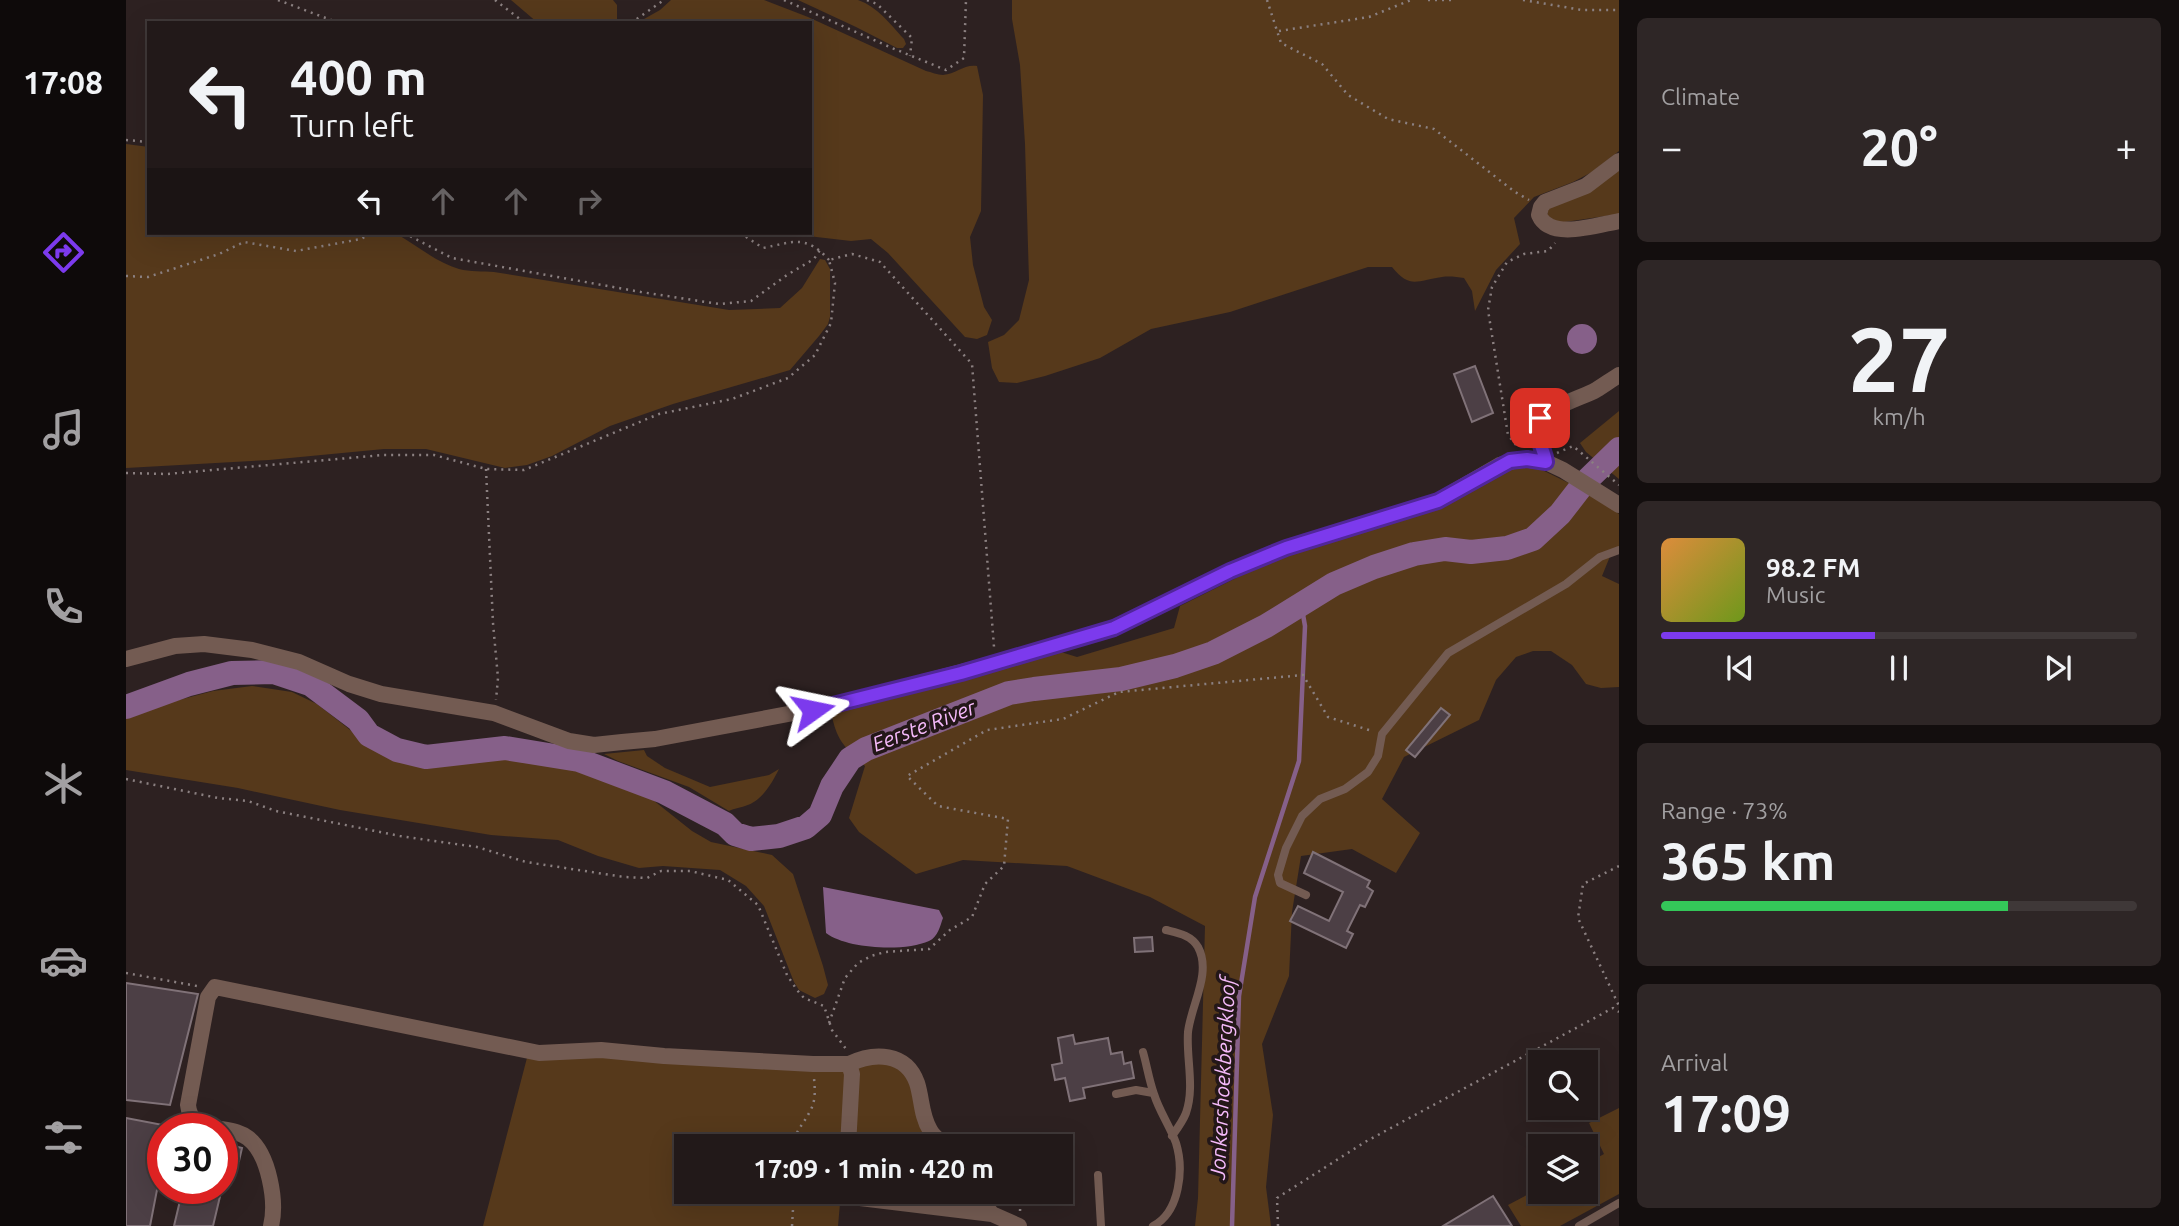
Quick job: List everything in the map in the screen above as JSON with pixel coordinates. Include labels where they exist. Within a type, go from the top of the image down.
[{"type":"street","points":[[1619,161],[1586,186],[1551,199],[1541,207],[1539,215],[1546,225],[1561,230],[1619,221]]},
{"type":"street","points":[[1546,462],[1537,431],[1540,418],[1551,410],[1595,391],[1619,375]]},
{"type":"street","points":[[126,659],[175,646],[204,643],[252,650],[299,662],[349,684],[381,694],[494,713],[569,741],[594,745],[655,738],[836,705],[996,663],[1114,628],[1230,571],[1286,548],[1438,501],[1500,465],[1520,459],[1546,462],[1619,505]]},
{"type":"street","points":[[190,1113],[188,1097],[209,992],[215,987],[221,987],[539,1053],[601,1049],[664,1056],[813,1065],[853,1062],[876,1055],[890,1056],[909,1069],[916,1080],[930,1130],[934,1134]]},
{"type":"street","points":[[849,1134],[853,1062]]},
{"type":"street","points":[[238,1132],[246,1136],[263,1159],[274,1200],[271,1226]]},
{"type":"street","points":[[910,1204],[992,1214],[1022,1226]]},
{"type":"street","points":[[984,1204],[992,1214]]},
{"type":"lane","points":[[1306,895],[1280,883],[1278,875],[1286,848],[1302,816],[1320,799],[1345,789],[1368,772],[1378,756],[1382,734],[1448,653],[1566,584],[1600,557],[1619,550]]},
{"type":"lane","points":[[1166,930],[1185,935],[1197,946],[1202,960],[1202,976],[1188,1034],[1190,1093],[1186,1112],[1172,1136]]},
{"type":"lane","points":[[1143,1052],[1153,1093],[1176,1143],[1179,1180],[1170,1210],[1153,1226]]},
{"type":"lane","points":[[1116,1094],[1136,1090],[1153,1093]]},
{"type":"lane","points":[[1098,1175],[1101,1226]]},
{"type":"lane","points":[[1579,1226],[1619,1203]]},
{"type":"lane","points":[[1090,1226],[1106,1226]]},
{"type":"path","points":[[278,0],[334,21]]},
{"type":"path","points":[[495,0],[522,21]]},
{"type":"path","points":[[634,21],[664,0]]},
{"type":"path","points":[[784,0],[910,56],[946,69],[964,58],[966,0]]},
{"type":"path","points":[[867,0],[877,4],[912,38],[910,56]]},
{"type":"path","points":[[1267,0],[1281,43],[1322,64],[1348,95],[1388,119],[1434,129],[1515,192],[1541,207]]},
{"type":"path","points":[[1277,31],[1369,17],[1411,0]]},
{"type":"path","points":[[1428,0],[1453,0]]},
{"type":"path","points":[[1523,0],[1582,10],[1619,10]]},
{"type":"path","points":[[126,140],[147,142]]},
{"type":"path","points":[[1527,459],[1508,435],[1488,310],[1492,287],[1507,262],[1524,254],[1548,251],[1561,230]]},
{"type":"path","points":[[126,276],[148,277],[219,254],[244,242],[296,251],[361,239],[368,235]]},
{"type":"path","points":[[408,235],[452,258],[719,304],[751,301],[814,259],[820,250]]},
{"type":"path","points":[[126,473],[167,474],[383,455],[434,455],[486,469],[524,470],[659,414],[732,399],[788,378],[815,355],[831,323],[835,284],[829,260],[820,250],[799,241],[764,248],[743,235]]},
{"type":"path","points":[[829,260],[852,254],[880,262],[972,364],[996,663]]},
{"type":"path","points":[[1573,446],[1619,485]]},
{"type":"path","points":[[486,469],[498,678],[494,713]]},
{"type":"path","points":[[829,1023],[845,978],[858,963],[885,952],[929,949],[950,930],[972,918],[985,884],[1004,866],[1008,820],[938,806],[907,776],[987,730],[1063,719],[1119,692],[1303,675],[1328,717],[1382,734]]},
{"type":"path","points":[[126,779],[218,798],[248,801],[276,811],[400,836],[477,847],[526,862],[624,877],[647,878],[661,871],[690,872],[728,880],[758,905],[792,983],[804,998],[824,1006],[829,1023],[853,1062]]},
{"type":"path","points":[[1619,866],[1583,884],[1578,918],[1619,1006]]},
{"type":"path","points":[[126,973],[194,984],[209,992]]},
{"type":"path","points":[[1278,1226],[1277,1198],[1364,1142],[1613,1008],[1619,1012]]},
{"type":"path","points":[[796,1134],[815,1100],[813,1065]]},
{"type":"path","points":[[792,1226],[793,1204]]},
{"type":"path","points":[[1021,1204],[1022,1226]]},
{"type":"shaded area","points":[[511,0],[613,0],[617,5],[617,21],[536,21]]},
{"type":"shaded area","points":[[671,0],[764,0],[808,17],[926,71],[943,75],[968,66],[977,66],[983,95],[981,211],[970,237],[973,265],[984,307],[992,320],[987,335],[977,339],[965,337],[888,253],[871,239],[851,241],[799,235],[812,235],[812,21],[641,21]]},
{"type":"shaded area","points":[[798,0],[858,0],[883,16],[906,44],[903,48],[897,48]]},
{"type":"shaded area","points":[[1012,0],[1619,0],[1619,151],[1592,172],[1534,197],[1514,218],[1520,244],[1496,270],[1475,311],[1472,291],[1464,278],[1445,277],[1415,282],[1404,279],[1392,267],[1368,267],[1230,312],[1151,329],[1100,358],[1045,376],[1017,383],[999,382],[992,368],[988,342],[1004,335],[1019,320],[1029,280],[1025,144],[1020,65],[1012,19]]},
{"type":"shaded area","points":[[126,144],[147,147],[147,235],[398,235],[434,258],[459,269],[494,272],[729,310],[780,308],[802,288],[820,259],[825,260],[830,269],[828,324],[790,370],[673,404],[610,426],[552,456],[527,465],[505,468],[426,449],[384,449],[269,460],[126,468]]},
{"type":"shaded area","points":[[1619,166],[1619,214],[1558,223],[1547,215],[1550,203]]},
{"type":"shaded area","points":[[1582,324],[1593,328],[1597,339],[1593,350],[1582,354],[1571,350],[1567,339],[1571,328]]},
{"type":"shaded area","points":[[1619,411],[1619,479],[1586,452],[1580,443]]},
{"type":"shaded area","points":[[1528,463],[1599,498],[1619,514],[1619,547],[1611,554],[1602,576],[1619,584],[1619,687],[1601,688],[1586,684],[1572,665],[1551,651],[1533,651],[1516,657],[1496,680],[1479,720],[1404,757],[1382,799],[1420,833],[1396,873],[1352,849],[1301,856],[1292,912],[1289,976],[1262,1044],[1273,1115],[1266,1187],[1271,1226],[1195,1226],[1205,926],[1150,897],[1067,866],[963,860],[916,874],[859,832],[849,818],[865,766],[842,743],[831,712],[982,675],[1051,649],[1077,657],[1174,628],[1180,606],[1288,552],[1424,513],[1514,467]]},
{"type":"shaded area","points":[[252,686],[292,692],[317,704],[394,761],[423,766],[489,759],[521,760],[562,767],[612,780],[653,800],[692,831],[711,842],[772,855],[793,874],[828,985],[824,994],[815,998],[799,990],[764,906],[746,886],[720,870],[663,866],[639,868],[558,840],[491,835],[126,770],[126,719],[175,701],[213,691]]},
{"type":"shaded area","points":[[644,750],[647,756],[665,768],[710,787],[769,775],[779,769],[770,786],[757,800],[729,811],[689,787],[604,754]]},
{"type":"shaded area","points":[[823,887],[939,910],[943,918],[935,937],[919,944],[891,948],[848,943],[826,933]]},
{"type":"shaded area","points":[[584,1053],[845,1068],[845,1134],[674,1134],[674,1204],[840,1204],[838,1226],[483,1226],[528,1054]]},
{"type":"shaded area","points":[[873,1059],[904,1069],[934,1134],[853,1134],[858,1064]]},
{"type":"shaded area","points":[[1619,1108],[1619,1194],[1560,1226],[1521,1226],[1508,1205],[1528,1194],[1528,1204],[1598,1204],[1598,1157],[1604,1154],[1598,1142],[1598,1134],[1594,1134],[1589,1123]]},
{"type":"shaded area","points":[[948,1204],[977,1204],[979,1208]]},
{"type":"building","points":[[1475,366],[1493,413],[1472,422],[1454,374]]},
{"type":"building","points":[[1441,708],[1450,715],[1415,757],[1406,750]]},
{"type":"building","points":[[1313,852],[1370,881],[1367,887],[1373,891],[1365,907],[1360,905],[1347,931],[1353,934],[1346,948],[1290,921],[1298,906],[1329,921],[1343,892],[1304,873]]},
{"type":"building","points":[[1152,937],[1153,951],[1135,952],[1134,938]]},
{"type":"building","points":[[126,983],[198,994],[170,1105],[126,1100]]},
{"type":"building","points":[[1073,1035],[1075,1044],[1108,1038],[1111,1054],[1122,1052],[1124,1064],[1131,1062],[1134,1078],[1083,1088],[1085,1098],[1070,1101],[1065,1078],[1055,1080],[1052,1065],[1062,1063],[1058,1038]]},
{"type":"building","points":[[126,1118],[147,1122],[147,1204],[154,1204],[150,1226],[126,1226]]},
{"type":"building","points":[[238,1147],[242,1148],[238,1161]]},
{"type":"building","points":[[1493,1196],[1512,1226],[1443,1226]]},
{"type":"building","points":[[179,1204],[218,1204],[213,1226],[174,1226]]},
{"type":"waterway","name":"Eerste River","points":[[126,707],[189,684],[232,673],[274,672],[310,684],[358,720],[369,735],[397,750],[426,757],[505,748],[579,760],[664,792],[725,824],[735,834],[751,839],[779,836],[806,827],[820,815],[832,786],[850,759],[866,749],[1009,693],[1121,679],[1175,666],[1213,653],[1266,626],[1334,584],[1414,554],[1445,549],[1471,552],[1507,548],[1533,539],[1560,514],[1584,483],[1619,449]]},
{"type":"waterway","name":"Jonkershoekbergkloof","points":[[1232,1226],[1239,996],[1255,897],[1299,761],[1305,626],[1301,603]]},
{"type":"route","points":[[813,710],[961,673],[1114,628],[1230,571],[1286,548],[1438,501],[1510,461],[1527,459],[1546,462],[1537,431],[1540,418]]}]
